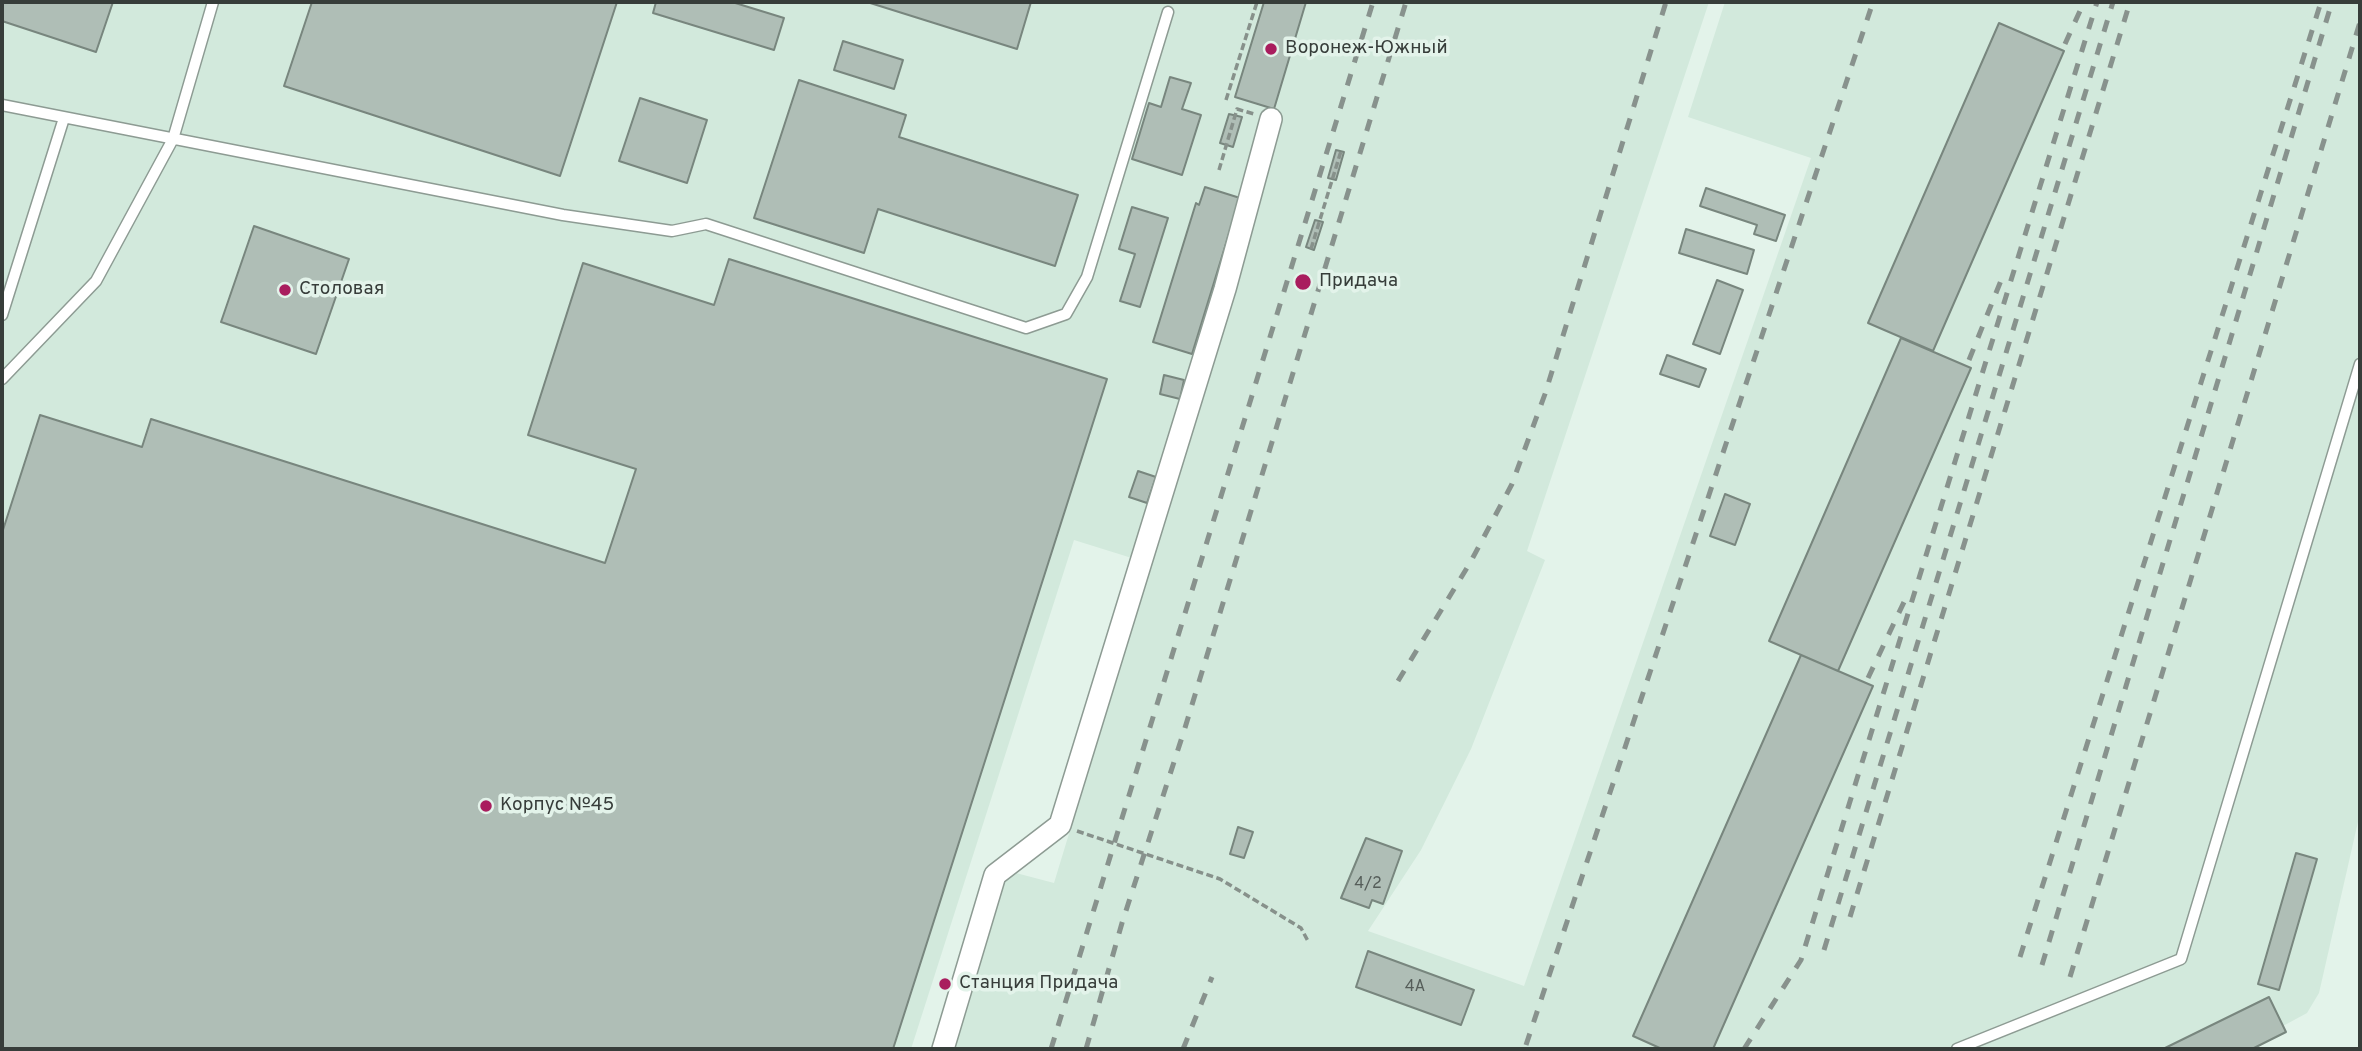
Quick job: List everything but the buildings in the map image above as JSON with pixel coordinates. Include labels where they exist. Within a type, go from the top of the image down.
[{"type":"street","points":[[943,1049],[995,875],[1059,825],[1225,289],[1271,119]]},
{"type":"lane","points":[[2,379],[96,281],[173,139],[213,2]]},
{"type":"lane","points":[[2,105],[563,215],[672,230],[706,225],[1026,328],[1066,314],[1087,277],[1168,12]]},
{"type":"lane","points":[[2,315],[64,118]]},
{"type":"lane","points":[[1957,1049],[2181,959],[2360,364]]},
{"type":"path","points":[[1226,100],[1257,2]]},
{"type":"path","points":[[1219,170],[1236,116]]},
{"type":"path","points":[[1311,249],[1341,151]]},
{"type":"path","points":[[1081,830],[1220,879],[1301,928],[1309,943]]},
{"type":"shaded area","points":[[2,2],[1709,2],[1527,551],[1545,560],[1471,749],[1421,850],[1368,931],[1524,986],[1811,158],[1688,117],[1725,2],[2360,2],[2360,813],[2319,993],[2307,1013],[2283,1026],[2286,1032],[2252,1049],[954,1049],[1004,880],[1016,873],[1054,883],[1151,564],[1074,540],[911,1049],[2,1049]]},
{"type":"railway","points":[[1051,1049],[1373,2]]},
{"type":"railway","points":[[1086,1049],[1122,923],[1184,731],[1406,2]]},
{"type":"railway","points":[[1398,681],[1470,563],[1512,484],[1545,394],[1666,2]]},
{"type":"railway","points":[[1526,1045],[1873,2]]},
{"type":"railway","points":[[2065,44],[2084,2]]},
{"type":"railway","points":[[1744,1049],[1801,960],[2097,2]]},
{"type":"railway","points":[[1824,950],[2113,2]]},
{"type":"railway","points":[[1850,917],[2130,2]]},
{"type":"railway","points":[[2020,957],[2321,2]]},
{"type":"railway","points":[[2042,965],[2332,2]]},
{"type":"railway","points":[[2070,977],[2360,22]]},
{"type":"railway","points":[[1969,360],[2004,273]]},
{"type":"railway","points":[[1868,678],[1904,602]]},
{"type":"railway","points":[[1183,1049],[1212,977]]},
{"type":"place","name":"Воронеж-Южный","points":[[1271,49]]},
{"type":"place","name":"Придача","points":[[1303,282]]},
{"type":"place","name":"Столовая","points":[[285,290]]},
{"type":"place","name":"Корпус №45","points":[[486,806]]},
{"type":"place","name":"Станция Придача","points":[[945,984]]}]
